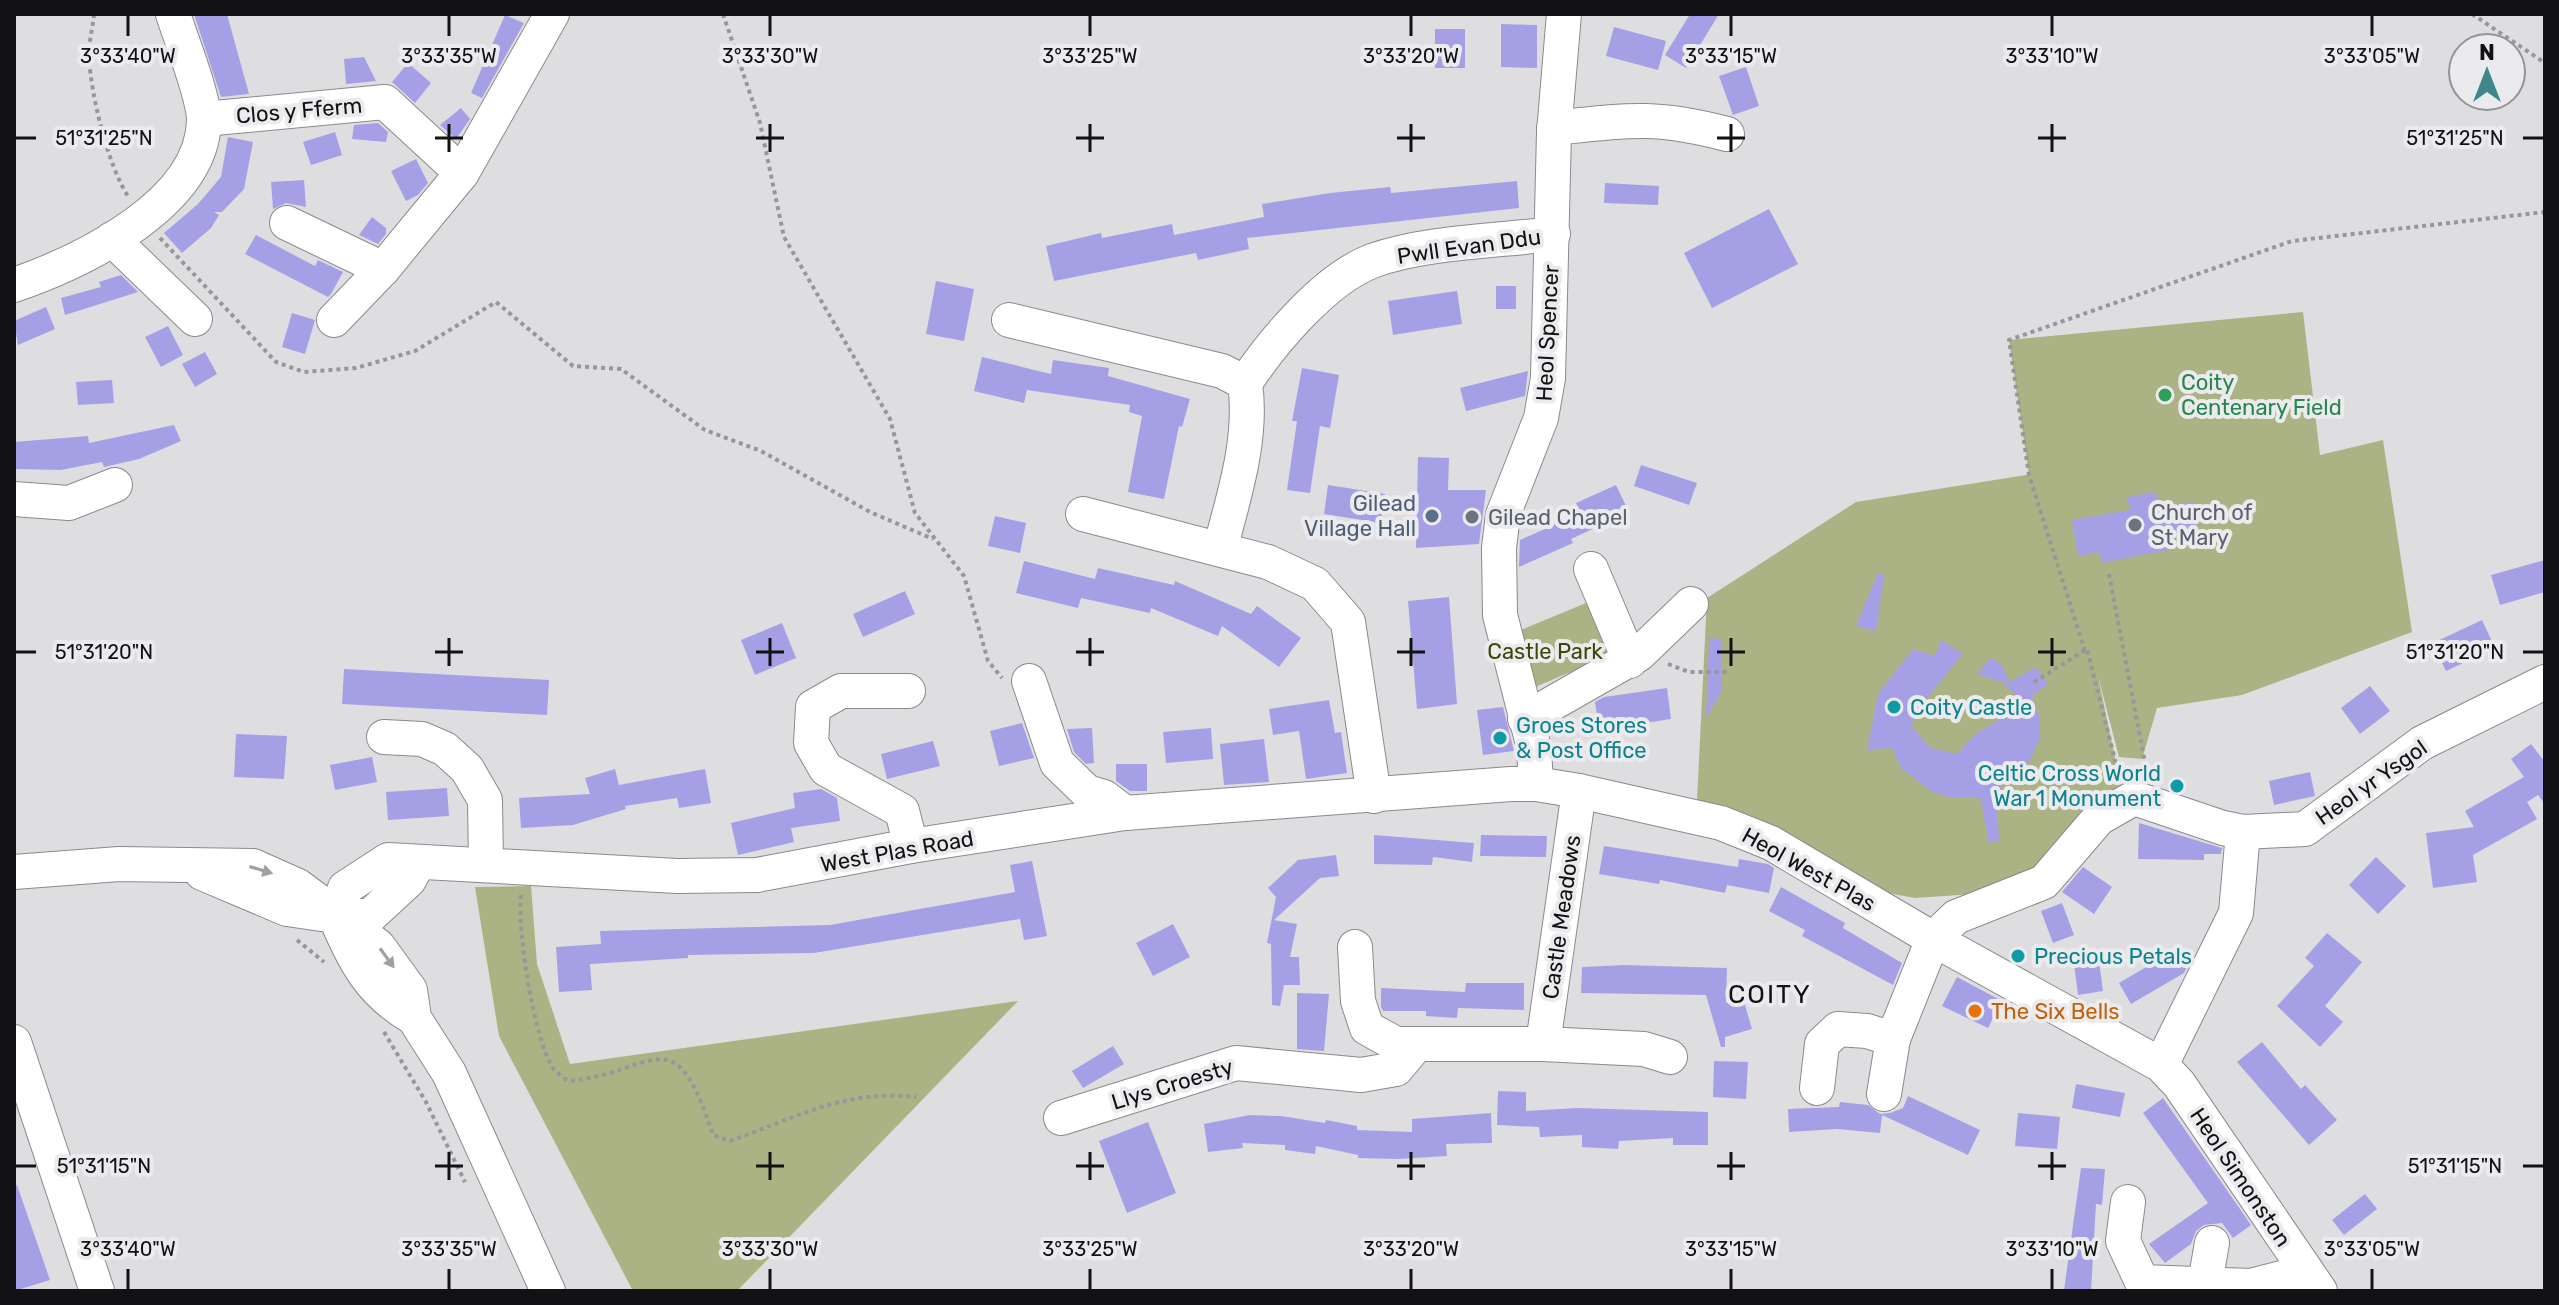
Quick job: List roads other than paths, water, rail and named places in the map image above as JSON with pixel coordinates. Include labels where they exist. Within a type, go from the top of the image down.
[{"type":"street","points":[[14,285],[87,256],[143,219],[176,187],[198,150],[204,119],[173,14]]},
{"type":"street","name":"Heol Spencer","points":[[1536,784],[1534,748],[1500,615],[1499,548],[1503,515],[1541,418],[1548,378],[1554,128],[1564,14]]},
{"type":"street","points":[[334,320],[383,269],[462,173],[546,16]]},
{"type":"street","name":"Clos y Fferm","points":[[204,119],[385,102],[462,173]]},
{"type":"street","points":[[1554,128],[1645,118],[1727,134]]},
{"type":"street","points":[[287,223],[383,269]]},
{"type":"street","name":"Pwll Evan Ddu","points":[[1245,383],[1272,347],[1318,298],[1342,277],[1370,262],[1397,254],[1553,234]]},
{"type":"street","points":[[112,239],[195,319]]},
{"type":"street","points":[[1009,319],[1222,371],[1245,383],[1248,399],[1239,478],[1220,549]]},
{"type":"street","points":[[14,499],[69,503],[115,485]]},
{"type":"street","points":[[1083,517],[1268,562],[1315,584],[1348,622],[1374,796]]},
{"type":"street","points":[[1591,569],[1634,657]]},
{"type":"street","points":[[1525,719],[1634,657],[1691,604]]},
{"type":"street","points":[[1018,682],[1057,763],[1087,792],[1104,797],[1125,813]]},
{"type":"street","name":"Heol yr Ysgol","points":[[2243,832],[2305,829],[2422,743],[2545,682]]},
{"type":"street","points":[[908,691],[841,691],[813,707],[811,743],[826,769],[902,811],[911,846]]},
{"type":"street","points":[[384,737],[422,739],[445,749],[467,769],[485,800],[486,865]]},
{"type":"street","name":"Heol West Plas","points":[[1374,796],[1536,784],[1721,823],[1771,843],[1933,939],[2161,1065]]},
{"type":"street","name":"Castle Meadows","points":[[1543,1044],[1579,791]]},
{"type":"street","name":"West Plas Road","points":[[335,916],[370,916],[409,880],[418,864],[757,875],[911,846],[1125,813],[1374,796]]},
{"type":"street","points":[[1884,1094],[1893,1039],[1933,939],[1956,917],[2044,882],[2099,818],[2129,801],[2243,832],[2236,913],[2161,1065]]},
{"type":"street","points":[[14,872],[119,864],[253,866],[298,886],[335,916],[355,963],[390,1004],[414,1018],[449,1073],[548,1291]]},
{"type":"street","points":[[1355,947],[1358,1001],[1367,1028],[1396,1044],[1652,1044]]},
{"type":"street","points":[[1817,1088],[1822,1044],[1838,1029],[1867,1031],[1893,1039]]},
{"type":"street","points":[[14,1042],[97,1291]]},
{"type":"street","name":"Llys Croesty","points":[[1061,1118],[1236,1063],[1361,1075],[1396,1069],[1417,1044]]},
{"type":"street","name":"Heol Simonston","points":[[2161,1065],[2179,1084],[2312,1281]]},
{"type":"street","points":[[2128,1202],[2123,1241],[2142,1282],[2251,1286],[2312,1281]]},
{"type":"street","points":[[2205,1283],[2212,1243]]},
{"type":"place","name":"Coity Centenary Field","points":[[2165,395]]},
{"type":"place","name":"Gilead Village Hall","points":[[1432,516]]},
{"type":"place","name":"Gilead Chapel","points":[[1472,517]]},
{"type":"place","name":"Church of St Mary","points":[[2135,525]]},
{"type":"place","name":"Coity Castle","points":[[1894,707]]},
{"type":"place","name":"Groes Stores & Post Office","points":[[1500,738]]},
{"type":"place","name":"Celtic Cross World War 1 Monument","points":[[2177,786]]},
{"type":"place","name":"Precious Petals","points":[[2018,956]]},
{"type":"place","name":"The Six Bells","points":[[1975,1011]]},
{"type":"district","name":"COITY","points":[[1770,994]]},
{"type":"park label","name":"Castle Park","points":[[1545,651]]}]
